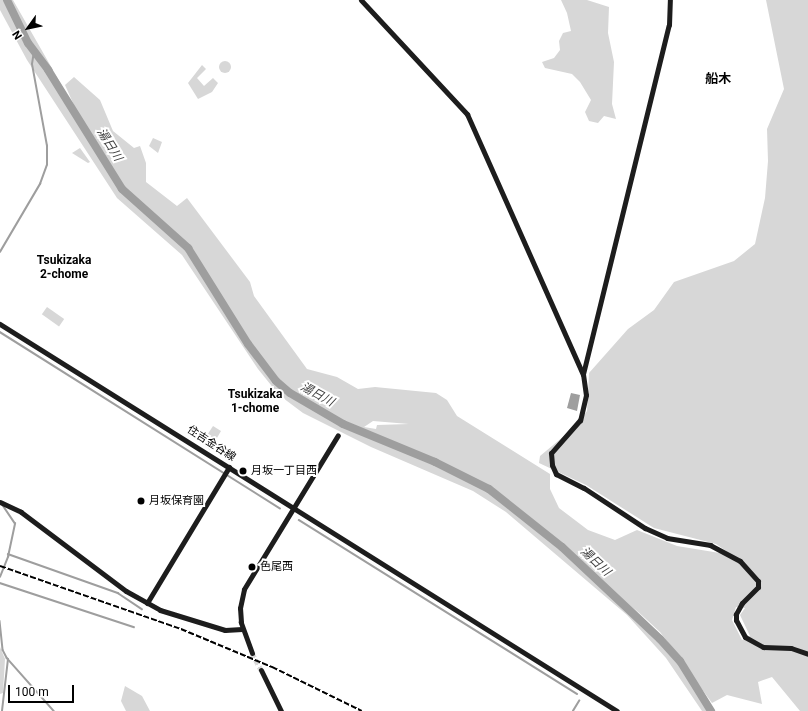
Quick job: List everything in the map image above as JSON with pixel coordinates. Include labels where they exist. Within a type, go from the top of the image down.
[{"type":"street","points":[[361,0],[467,114],[583,374],[586,395],[580,420],[551,453],[552,465],[556,474],[584,488],[645,528],[667,538],[710,545],[740,561],[758,581],[754,593],[738,608],[736,620],[742,632],[754,644],[771,648],[791,648],[808,654]]},
{"type":"street","points":[[583,374],[669,25],[670,0]]},
{"type":"street","name":"住吉金谷線","points":[[0,324],[226,470],[293,508],[617,711]]},
{"type":"street","points":[[252,653],[242,629],[240,608],[244,589],[338,435]]},
{"type":"street","points":[[147,603],[226,470]]},
{"type":"street","points":[[2,503],[21,512],[117,585],[160,610],[225,630],[242,629]]},
{"type":"street","points":[[261,670],[281,711]]},
{"type":"shaded area","points":[[0,0],[13,0],[77,112],[65,85],[74,77],[100,100],[113,131],[134,148],[140,146],[146,163],[146,182],[177,206],[187,198],[250,282],[254,296],[307,369],[337,377],[358,389],[375,387],[436,393],[447,400],[457,416],[550,474],[550,489],[559,508],[588,530],[615,540],[637,530],[677,546],[732,555],[716,544],[654,528],[586,485],[539,463],[540,456],[576,426],[587,411],[589,373],[628,329],[654,310],[674,282],[734,261],[755,244],[765,198],[768,161],[767,129],[784,89],[766,0],[808,0],[808,711],[800,711],[772,677],[758,682],[762,704],[727,695],[712,703],[688,670],[715,711],[702,711],[666,658],[627,615],[506,512],[473,491],[371,447],[303,413],[279,395],[258,369],[182,255],[117,198],[27,60],[0,10]],"holes":[[[373,421],[409,424],[377,425],[376,429],[364,427]],[[736,607],[745,608],[740,615],[750,636],[742,640],[732,620]],[[634,608],[660,632],[674,650]]]},
{"type":"shaded area","points":[[561,0],[587,0],[609,7],[608,33],[614,62],[612,104],[616,119],[604,116],[598,123],[589,121],[585,112],[591,100],[580,82],[572,74],[545,68],[542,62],[554,58],[560,50],[559,41],[563,33],[571,31],[567,13]]},
{"type":"shaded area","points":[[223,61],[227,61],[231,67],[227,73],[223,73],[219,69],[219,65]]},
{"type":"shaded area","points":[[202,65],[206,69],[197,78],[204,86],[213,78],[218,83],[212,92],[198,99],[188,83]]},
{"type":"shaded area","points":[[153,138],[162,142],[158,153],[149,146]]},
{"type":"shaded area","points":[[80,148],[90,162],[88,163],[72,153]]},
{"type":"shaded area","points":[[47,307],[64,319],[59,326],[42,314]]},
{"type":"shaded area","points":[[571,393],[580,395],[577,411],[567,408]]},
{"type":"shaded area","points":[[213,426],[221,431],[210,450],[202,443]]},
{"type":"shaded area","points":[[0,647],[5,659],[3,693],[0,694]]},
{"type":"shaded area","points":[[125,686],[142,696],[150,711],[126,711],[121,701]]},
{"type":"waterway","name":"湯日川","points":[[7,0],[28,43],[48,70],[122,189],[188,248],[248,344],[276,381],[290,393],[343,424],[435,462],[489,489],[562,547],[660,639],[680,661],[711,711]]},
{"type":"waterway","points":[[0,252],[40,184],[47,165],[47,146],[32,64],[34,51]]},
{"type":"waterway","points":[[0,332],[280,508]]},
{"type":"waterway","points":[[0,577],[8,557],[15,524],[3,506]]},
{"type":"waterway","points":[[299,520],[577,694]]},
{"type":"waterway","points":[[8,554],[118,593],[142,609]]},
{"type":"waterway","points":[[0,583],[134,627]]},
{"type":"waterway","points":[[0,621],[3,650],[7,658],[54,711]]},
{"type":"waterway","points":[[2,711],[8,659]]},
{"type":"waterway","points":[[573,711],[579,701]]},
{"type":"tunnel","points":[[252,653],[261,670]]},
{"type":"railway","points":[[0,566],[181,629],[272,667],[362,711]]},
{"type":"place","name":"月坂一丁目西","points":[[243,471]]},
{"type":"place","name":"月坂保育園","points":[[141,501]]},
{"type":"place","name":"色尾西","points":[[252,567]]},
{"type":"district","name":"船木","points":[[718,79]]},
{"type":"district","name":"Tsukizaka 2-chome","points":[[64,268]]},
{"type":"district","name":"Tsukizaka 1-chome","points":[[255,402]]}]
